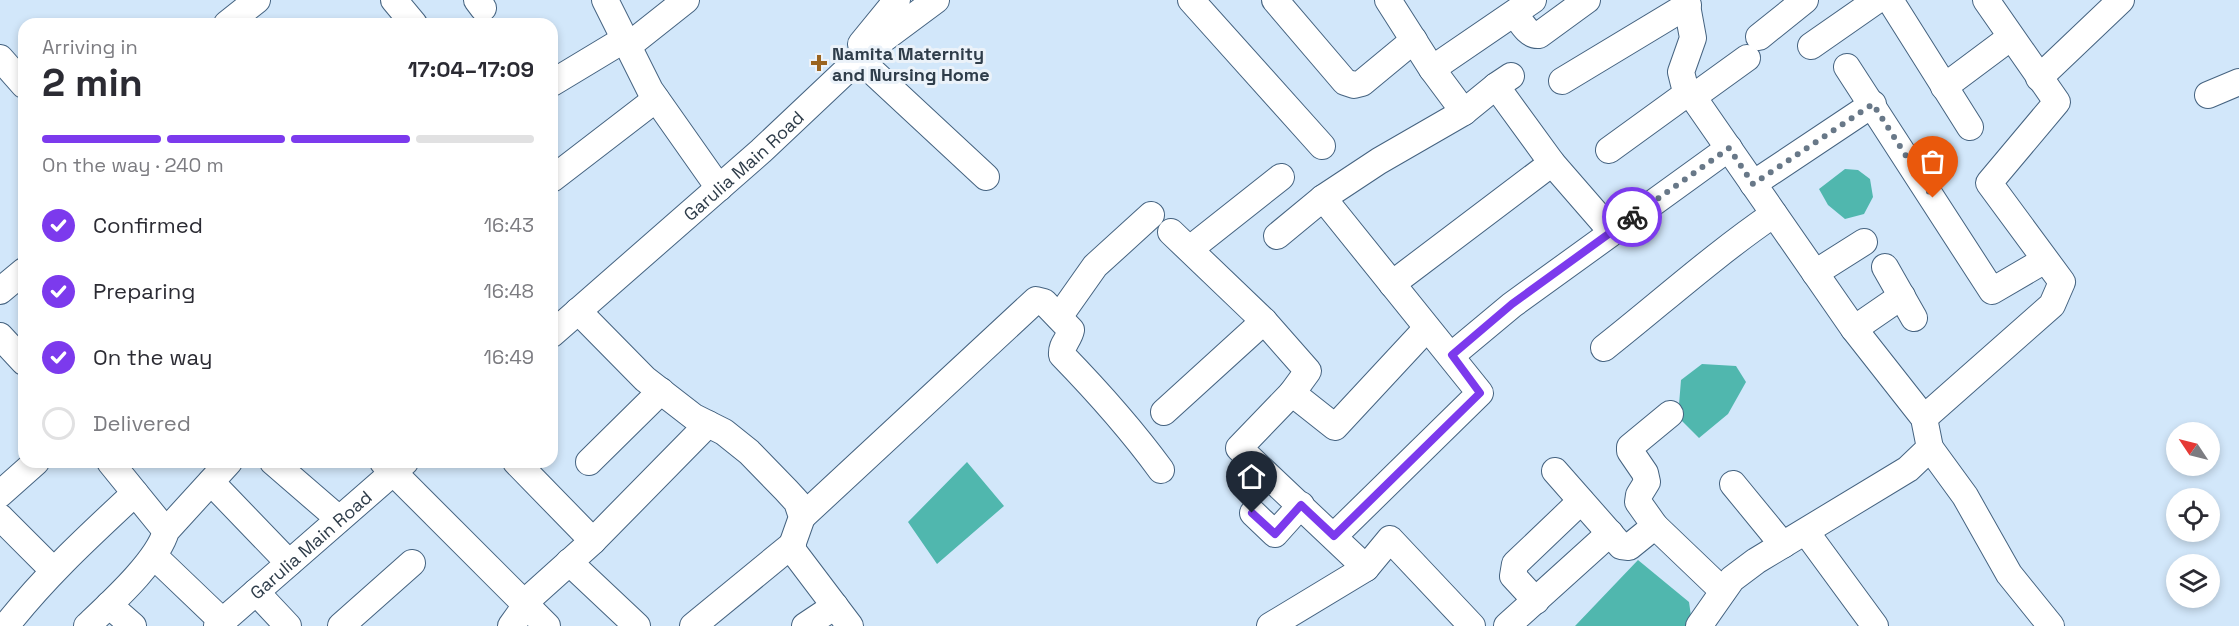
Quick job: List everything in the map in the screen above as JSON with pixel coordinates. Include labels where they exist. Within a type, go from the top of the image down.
[{"type":"street","points":[[234,18],[257,0]]},
{"type":"street","points":[[394,0],[409,18]]},
{"type":"street","points":[[605,0],[657,99],[719,188]]},
{"type":"street","points":[[558,80],[627,42],[686,0]]},
{"type":"street","points":[[897,0],[852,55],[853,65],[986,177]]},
{"type":"street","name":"Garulia Main Road","points":[[558,329],[719,188],[853,65],[936,0]]},
{"type":"street","points":[[1193,0],[1322,146]]},
{"type":"street","points":[[1275,0],[1345,82],[1354,85],[1362,82],[1414,40]]},
{"type":"street","points":[[1388,0],[1432,69],[1464,112]]},
{"type":"street","points":[[1432,69],[1524,7],[1529,32],[1539,35],[1587,0]]},
{"type":"street","points":[[1609,150],[1753,48],[1805,0]]},
{"type":"street","points":[[1811,46],[1877,0]]},
{"type":"street","points":[[1890,0],[1970,127]]},
{"type":"street","points":[[1924,418],[2052,305],[2062,282],[1989,183],[2056,102],[1986,0]]},
{"type":"street","points":[[2039,78],[2121,0]]},
{"type":"street","points":[[1562,81],[1687,2],[1693,38],[1682,72],[1684,84],[1854,329],[1924,418],[1930,448],[1965,496],[2009,574],[2051,626]]},
{"type":"street","points":[[1944,87],[2011,37]]},
{"type":"street","points":[[0,58],[18,78]]},
{"type":"street","points":[[1847,66],[1992,291],[2045,260]]},
{"type":"street","points":[[1277,236],[1323,198],[1379,160],[1464,112],[1504,81],[1552,163],[1611,232]]},
{"type":"street","points":[[2208,95],[2239,81]]},
{"type":"street","points":[[558,174],[657,99]]},
{"type":"street","points":[[1753,184],[1873,104]]},
{"type":"street","points":[[1452,355],[1512,304],[1729,148]]},
{"type":"street","points":[[1392,284],[1552,163]]},
{"type":"street","points":[[1190,249],[1281,177]]},
{"type":"street","points":[[1323,198],[1427,328],[1452,355],[1480,393],[1334,536]]},
{"type":"street","points":[[1604,348],[1731,244],[1774,214]]},
{"type":"street","points":[[1059,317],[1095,266],[1151,215]]},
{"type":"street","points":[[1171,232],[1264,321],[1308,371],[1292,393],[1239,448],[1366,568]]},
{"type":"street","points":[[1815,273],[1864,242]]},
{"type":"street","points":[[1854,329],[1908,307],[1884,267]]},
{"type":"street","points":[[0,291],[18,276]]},
{"type":"street","points":[[805,626],[842,616],[792,548],[802,518],[1036,300],[1044,302],[1071,330],[1070,337],[1064,344],[1062,355],[1141,442],[1161,470]]},
{"type":"street","points":[[578,311],[645,379],[694,417],[724,432],[750,452],[797,502],[802,518]]},
{"type":"street","points":[[1164,412],[1264,321]]},
{"type":"street","points":[[1292,393],[1335,427],[1427,328]]},
{"type":"street","points":[[0,336],[18,356]]},
{"type":"street","points":[[589,462],[661,391]]},
{"type":"street","points":[[1670,414],[1629,447],[1645,473],[1647,482],[1639,495],[1638,502],[1655,526],[1723,591]]},
{"type":"street","points":[[511,626],[534,594],[592,541],[708,424]]},
{"type":"street","points":[[1699,626],[1732,579],[1783,545],[1908,469],[1930,448]]},
{"type":"street","points":[[0,494],[29,468]]},
{"type":"street","points":[[115,468],[166,531]]},
{"type":"street","points":[[87,626],[154,556],[166,531],[224,468]]},
{"type":"street","points":[[280,468],[339,519]]},
{"type":"street","name":"Garulia Main Road","points":[[220,624],[339,519],[391,468]]},
{"type":"street","points":[[397,468],[547,626]]},
{"type":"street","points":[[522,468],[592,541]]},
{"type":"street","points":[[1555,471],[1625,548],[1655,526]]},
{"type":"street","points":[[211,482],[289,563]]},
{"type":"street","points":[[1733,484],[1783,545]]},
{"type":"street","points":[[6,626],[66,556],[135,493]]},
{"type":"street","points":[[1536,602],[1513,576],[1515,564],[1581,501]]},
{"type":"street","points":[[1252,513],[1275,534],[1301,505]]},
{"type":"street","points":[[0,517],[53,570]]},
{"type":"street","points":[[1806,532],[1875,626]]},
{"type":"street","points":[[1507,626],[1610,533]]},
{"type":"street","points":[[1270,626],[1302,618],[1366,568],[1390,539],[1472,626]]},
{"type":"street","points":[[693,626],[793,544]]},
{"type":"street","points":[[154,556],[220,624]]},
{"type":"street","points":[[569,562],[637,626]]},
{"type":"street","points":[[340,626],[412,563]]},
{"type":"street","points":[[256,592],[288,626]]},
{"type":"street","points":[[109,605],[133,626]]},
{"type":"shaded area","points":[[1845,169],[1858,170],[1870,179],[1873,197],[1864,214],[1845,219],[1828,205],[1819,189]]},
{"type":"shaded area","points":[[1702,364],[1736,366],[1746,382],[1728,414],[1699,438],[1678,417],[1681,380]]},
{"type":"shaded area","points":[[967,462],[1004,506],[937,564],[908,522]]},
{"type":"shaded area","points":[[1638,560],[1689,602],[1691,616],[1687,626],[1575,626]]},
{"type":"way so far","points":[[1632,217],[1729,148],[1753,184],[1873,104],[1933,198]]},
{"type":"place","name":"Namita Maternity and Nursing Home","points":[[819,63]]},
{"type":"route","points":[[1252,513],[1275,534],[1301,505],[1334,536],[1480,393],[1452,355],[1512,304],[1632,217]]}]
